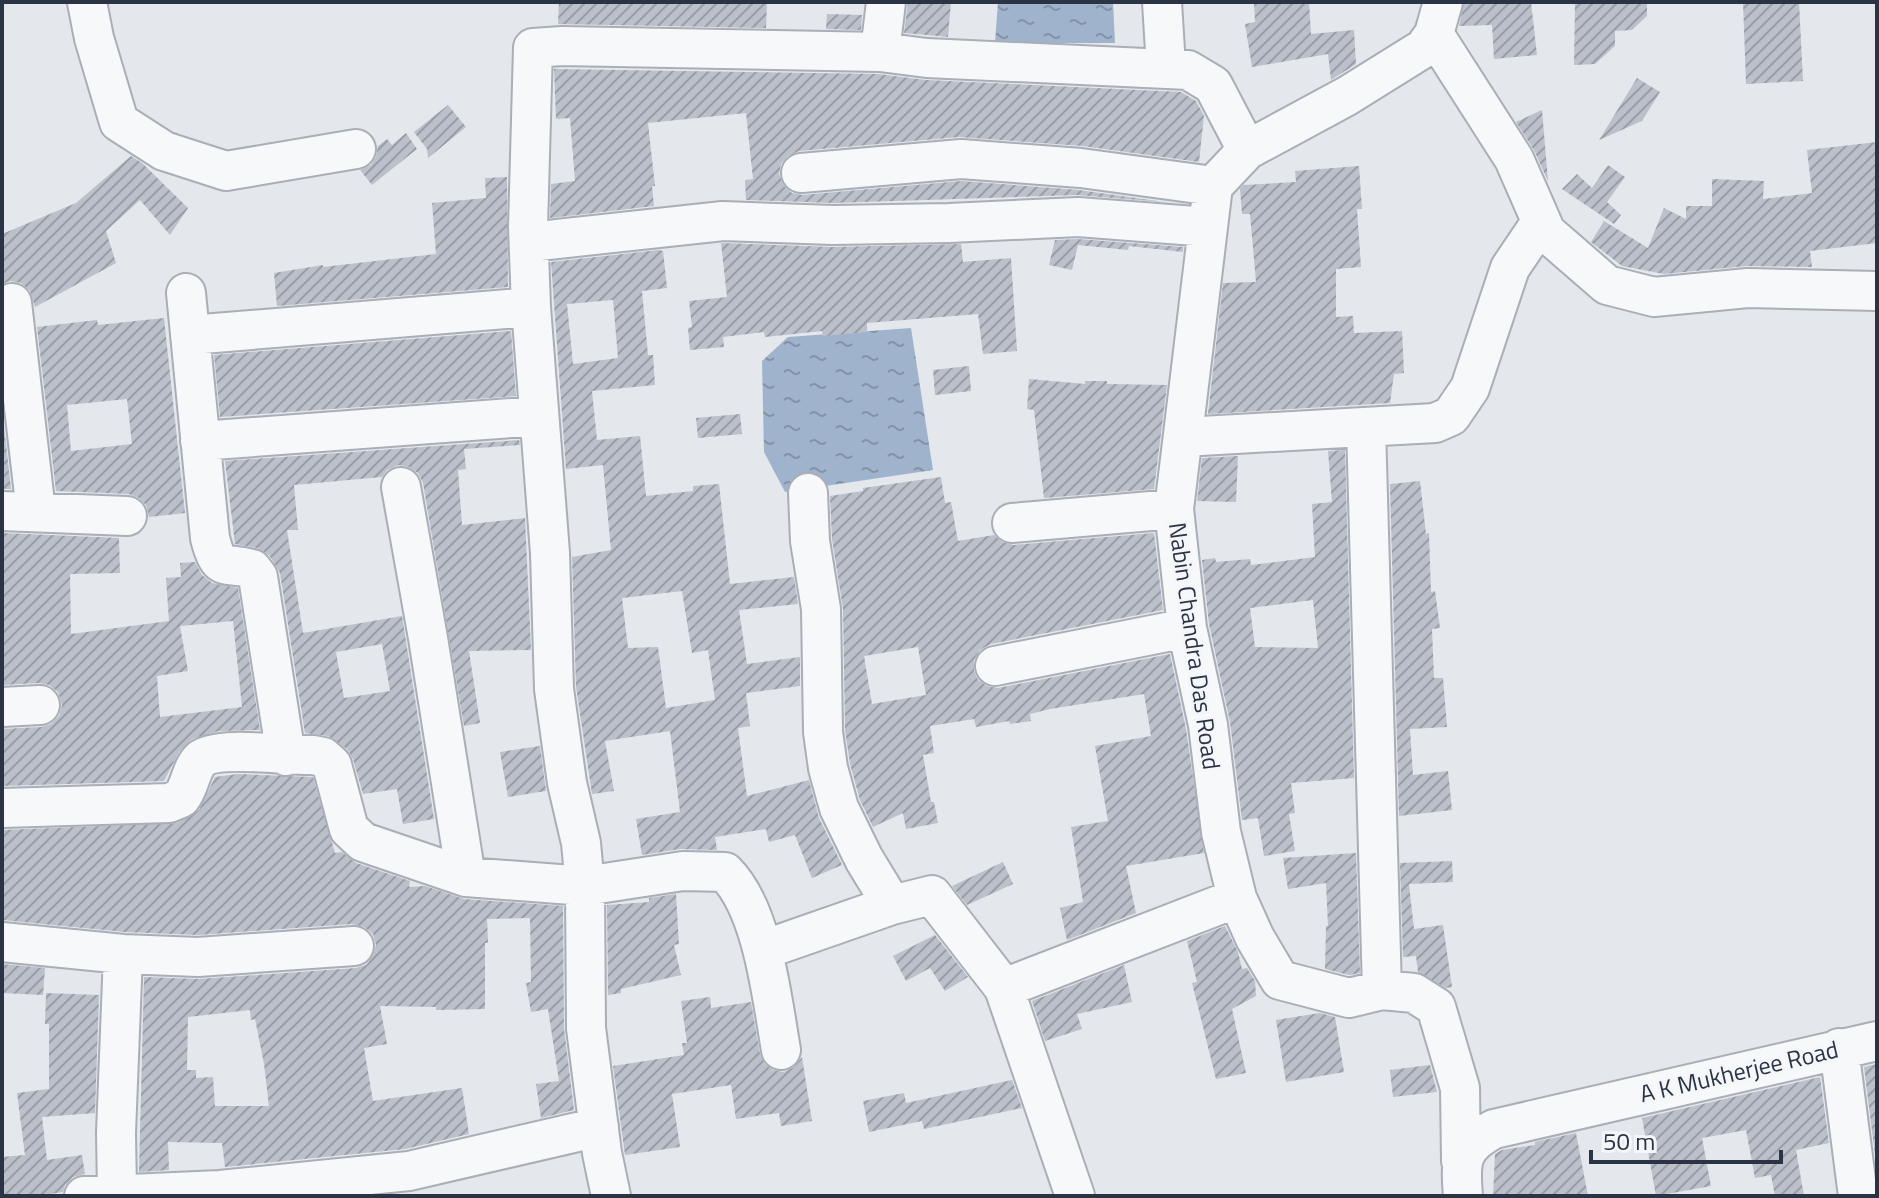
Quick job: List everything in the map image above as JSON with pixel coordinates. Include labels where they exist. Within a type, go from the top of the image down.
[{"type":"street","points":[[87,2],[94,38],[119,122],[164,151],[226,171],[356,149]]},
{"type":"street","points":[[880,52],[886,2]]},
{"type":"street","points":[[1162,2],[1166,67]]},
{"type":"street","points":[[801,173],[961,159],[1081,168],[1213,186],[1247,150],[1347,96],[1424,48],[1438,18]]},
{"type":"street","points":[[1438,18],[1514,159],[1546,232],[1607,285],[1654,297],[1748,288],[1877,291]]},
{"type":"street","points":[[611,1196],[586,1028],[585,886],[581,843],[567,783],[554,689],[550,553],[528,227],[533,48],[880,52],[927,58],[1188,70],[1213,85],[1247,150]]},
{"type":"street","points":[[1078,217],[1081,168]]},
{"type":"street","name":"Nabin Chandra Das Road","points":[[1213,186],[1174,509],[1187,628],[1208,725],[1221,832],[1237,898],[1255,938],[1280,980],[1349,998],[1382,990],[1414,993],[1436,1007],[1460,1088],[1462,1179]]},
{"type":"street","points":[[530,242],[723,221],[833,225],[1078,217],[1208,227]]},
{"type":"street","points":[[1183,437],[1435,423],[1451,416],[1470,388],[1510,268],[1541,222]]},
{"type":"street","points":[[186,293],[210,538],[215,557],[231,567],[252,569],[258,577],[286,756]]},
{"type":"street","points":[[12,303],[19,512],[127,516]]},
{"type":"street","points":[[190,335],[531,307]]},
{"type":"street","points":[[200,441],[539,416]]},
{"type":"street","points":[[1366,427],[1382,990]]},
{"type":"street","points":[[401,487],[466,877]]},
{"type":"street","points":[[808,493],[810,541],[821,609],[823,732],[828,768],[839,808],[864,859],[892,905]]},
{"type":"street","points":[[1012,523],[1174,509]]},
{"type":"street","points":[[995,666],[1187,628]]},
{"type":"street","points":[[2,707],[40,705]]},
{"type":"street","points":[[2,808],[169,803],[181,798],[201,759],[213,754],[234,751],[323,757],[332,765],[349,829],[363,842],[466,877],[585,886],[683,871],[725,872],[734,880],[745,902],[763,950],[781,1050]]},
{"type":"street","points":[[763,950],[892,905],[932,895],[1004,988],[1075,1196]]},
{"type":"street","points":[[1004,988],[1237,898]]},
{"type":"street","points":[[2,942],[123,954],[198,957],[354,946]]},
{"type":"street","points":[[123,954],[116,1133],[101,1194],[220,1193],[341,1187],[599,1127]]},
{"type":"street","name":"A K Mukherjee Road","points":[[1462,1179],[1470,1147],[1494,1129],[1877,1041]]},
{"type":"street","points":[[1839,1048],[1858,1196]]},
{"type":"water","points":[[998,2],[1113,2],[1115,43],[995,43]]},
{"type":"water","points":[[911,328],[933,470],[785,492],[764,452],[762,361],[788,337]]},
{"type":"building","points":[[559,2],[767,2],[766,28],[558,24]]},
{"type":"building","points":[[908,2],[951,2],[948,37],[904,33]]},
{"type":"building","points":[[1254,2],[1309,2],[1311,34],[1354,30],[1356,64],[1331,80],[1328,54],[1252,67],[1245,24],[1255,22]]},
{"type":"building","points":[[1464,2],[1531,2],[1537,55],[1494,59],[1492,25],[1459,26]]},
{"type":"building","points":[[1575,2],[1647,2],[1647,16],[1632,30],[1615,31],[1615,46],[1595,64],[1574,65]]},
{"type":"building","points":[[1743,2],[1799,2],[1803,81],[1746,84]]},
{"type":"building","points":[[827,14],[862,15],[861,30],[826,29]]},
{"type":"building","points":[[554,69],[878,74],[926,80],[1181,92],[1196,101],[1204,116],[1199,162],[1083,146],[959,137],[799,151],[781,164],[779,174],[784,186],[792,193],[802,195],[961,181],[1079,190],[1164,202],[1077,195],[833,203],[746,200],[745,180],[753,179],[746,113],[648,123],[655,186],[652,186],[654,206],[550,218],[551,184],[575,181],[570,118],[556,119]]},
{"type":"building","points":[[1637,78],[1660,92],[1642,121],[1599,140]]},
{"type":"building","points":[[448,105],[466,127],[428,158],[427,149],[414,132]]},
{"type":"building","points":[[1542,110],[1548,181],[1534,150],[1516,122]]},
{"type":"building","points":[[406,133],[417,149],[372,185],[360,170],[371,165],[378,146],[387,139],[392,145]]},
{"type":"building","points":[[1877,142],[1877,243],[1810,251],[1812,267],[1746,266],[1664,274],[1622,266],[1591,242],[1604,221],[1648,248],[1664,208],[1686,219],[1686,206],[1712,206],[1712,179],[1764,181],[1763,199],[1812,193],[1807,150]]},
{"type":"building","points":[[131,156],[188,208],[170,235],[140,200],[106,231],[116,263],[35,307],[30,291],[21,283],[10,281],[2,284],[2,234],[76,203]]},
{"type":"building","points":[[1608,165],[1625,177],[1607,202],[1621,215],[1614,224],[1562,189],[1577,174],[1592,188]]},
{"type":"building","points":[[1359,166],[1362,209],[1357,209],[1361,267],[1336,269],[1336,317],[1353,316],[1354,333],[1402,331],[1404,373],[1394,374],[1390,403],[1208,414],[1223,283],[1256,282],[1250,214],[1242,214],[1240,189],[1244,185],[1296,182],[1295,171]]},
{"type":"building","points":[[507,177],[508,287],[277,306],[274,273],[436,254],[432,203],[486,198],[485,178]]},
{"type":"building","points":[[1055,240],[1183,247],[1183,252],[1078,245],[1072,270],[1049,265]]},
{"type":"building","points":[[721,243],[833,247],[961,244],[963,262],[1011,258],[1017,351],[983,354],[978,314],[867,323],[867,332],[823,336],[822,331],[765,337],[764,332],[723,337],[724,347],[690,350],[688,328],[692,327],[689,301],[727,297]]},
{"type":"building","points":[[663,251],[667,288],[642,291],[648,355],[653,355],[655,385],[592,391],[597,440],[640,436],[646,496],[693,491],[693,486],[719,484],[730,584],[794,577],[798,604],[739,610],[747,664],[800,657],[800,686],[746,693],[750,726],[738,728],[747,796],[809,780],[819,818],[842,865],[812,878],[795,835],[769,842],[766,829],[715,837],[717,850],[680,849],[642,855],[636,819],[680,812],[670,731],[605,741],[614,791],[592,794],[576,687],[572,557],[611,550],[603,465],[566,469],[551,262]],"holes":[[[613,300],[618,358],[573,364],[567,304]],[[682,591],[692,653],[708,650],[715,700],[666,708],[658,647],[628,648],[622,598]]]},
{"type":"building","points":[[164,318],[185,513],[149,517],[146,505],[129,494],[56,491],[37,327],[97,320],[98,325]],"holes":[[[127,399],[132,444],[71,451],[67,405]]]},
{"type":"building","points":[[511,331],[516,396],[220,417],[214,355]]},
{"type":"building","points":[[969,366],[971,391],[935,395],[933,370]]},
{"type":"building","points":[[1029,379],[1085,384],[1085,381],[1107,381],[1107,384],[1167,385],[1154,489],[1044,498],[1034,410],[1027,409]]},
{"type":"building","points":[[2,409],[11,489],[2,489]]},
{"type":"building","points":[[740,414],[742,434],[698,438],[696,418]]},
{"type":"building","points":[[519,440],[520,445],[464,449],[466,469],[458,470],[462,525],[525,518],[531,650],[469,651],[480,723],[464,726],[423,483],[418,473],[398,465],[387,470],[382,477],[294,485],[298,530],[287,530],[303,633],[402,616],[434,819],[403,824],[397,789],[363,794],[347,749],[328,736],[305,733],[280,573],[269,555],[257,548],[235,544],[225,461]],"holes":[[[382,644],[390,691],[344,698],[336,652]]]},
{"type":"building","points":[[1345,450],[1354,778],[1291,783],[1295,813],[1289,814],[1295,851],[1264,856],[1258,818],[1242,820],[1230,722],[1209,624],[1202,560],[1250,559],[1251,565],[1315,557],[1312,504],[1332,502],[1328,451]],"holes":[[[1313,600],[1318,648],[1255,647],[1250,608]]]},
{"type":"building","points":[[1238,456],[1236,502],[1197,501],[1202,458]]},
{"type":"building","points":[[941,477],[945,503],[951,502],[958,541],[994,535],[1002,542],[1014,545],[1154,533],[1163,610],[991,644],[980,650],[974,660],[978,680],[998,688],[1170,654],[1186,729],[1204,853],[1126,866],[1136,913],[1067,940],[1060,908],[1083,902],[1071,827],[1108,821],[1095,746],[1151,736],[1144,694],[1050,709],[1030,714],[1031,721],[976,727],[974,719],[930,726],[934,753],[923,755],[938,823],[906,829],[903,813],[873,827],[860,800],[845,730],[843,609],[832,539],[830,496],[863,491],[863,488]],"holes":[[[918,647],[926,695],[872,704],[864,656]]]},
{"type":"building","points":[[1420,481],[1426,534],[1429,533],[1431,592],[1435,591],[1440,628],[1432,629],[1434,678],[1443,678],[1447,727],[1410,729],[1413,775],[1448,771],[1452,810],[1399,816],[1390,484]]},
{"type":"building","points":[[2,533],[119,538],[120,573],[70,574],[71,634],[169,621],[166,578],[181,577],[180,563],[195,562],[202,575],[212,583],[238,588],[260,730],[219,731],[192,739],[179,752],[164,781],[2,786],[2,729],[51,724],[59,716],[62,705],[58,692],[49,685],[2,685]],"holes":[[[233,621],[242,707],[160,717],[157,676],[188,671],[180,626]]]},
{"type":"building","points":[[540,746],[546,791],[508,797],[500,752]]},
{"type":"building","points":[[238,774],[313,777],[335,853],[342,852],[356,863],[410,881],[409,887],[425,886],[464,899],[563,906],[564,1028],[574,1110],[541,1118],[536,1084],[559,1081],[548,1009],[531,1012],[526,983],[531,982],[530,918],[487,919],[485,1009],[380,1006],[387,1044],[364,1048],[373,1101],[462,1088],[469,1134],[405,1149],[225,1167],[222,1143],[168,1142],[169,1170],[139,1172],[144,977],[199,979],[356,968],[366,965],[373,956],[376,945],[373,934],[364,927],[352,924],[198,935],[125,932],[2,920],[2,830],[177,823],[199,810],[215,777]],"holes":[[[250,1010],[251,1020],[255,1019],[269,1106],[215,1106],[213,1077],[196,1078],[196,1070],[187,1070],[188,1017]]]},
{"type":"building","points":[[1356,853],[1360,973],[1349,975],[1325,969],[1328,926],[1326,883],[1288,889],[1283,858]]},
{"type":"building","points":[[1452,861],[1453,882],[1409,884],[1414,929],[1443,925],[1452,987],[1446,988],[1418,972],[1416,956],[1403,957],[1400,863]]},
{"type":"building","points":[[1003,862],[1013,884],[967,905],[952,886]]},
{"type":"building","points":[[676,894],[679,944],[674,945],[681,975],[608,995],[607,905],[649,902],[649,898]]},
{"type":"building","points":[[1225,926],[1238,952],[1242,969],[1247,968],[1255,981],[1256,996],[1232,1009],[1246,1073],[1216,1079],[1192,983],[1197,982],[1187,941]]},
{"type":"building","points":[[935,935],[968,977],[945,991],[930,968],[906,981],[893,956]]},
{"type":"building","points":[[2,964],[45,968],[43,995],[2,993]]},
{"type":"building","points":[[1124,965],[1132,1002],[1077,1014],[1082,1029],[1045,1041],[1032,1001]]},
{"type":"building","points":[[46,993],[99,995],[95,1113],[42,1117],[47,1160],[82,1155],[85,1174],[73,1177],[63,1192],[50,1196],[2,1196],[2,1157],[25,1155],[17,1093],[49,1089]]},
{"type":"building","points":[[710,997],[711,1008],[751,1002],[760,1054],[765,1064],[773,1070],[784,1072],[794,1067],[802,1057],[812,1121],[781,1126],[779,1113],[736,1119],[731,1085],[672,1094],[680,1147],[625,1155],[613,1066],[684,1055],[682,1043],[687,1043],[681,1001]]},
{"type":"building","points":[[1320,1013],[1335,1017],[1344,1072],[1286,1082],[1276,1020]]},
{"type":"building","points":[[1877,1064],[1877,1171],[1864,1067]]},
{"type":"building","points":[[1430,1065],[1437,1092],[1393,1097],[1390,1070]]},
{"type":"building","points":[[1820,1077],[1829,1143],[1796,1150],[1804,1196],[1775,1196],[1771,1175],[1755,1178],[1746,1130],[1702,1138],[1711,1186],[1656,1196],[1642,1118]]},
{"type":"building","points":[[1012,1080],[1022,1108],[924,1129],[922,1121],[869,1132],[863,1101],[904,1093],[906,1103]]},
{"type":"building","points":[[1576,1133],[1588,1196],[1493,1196],[1495,1154]]}]
